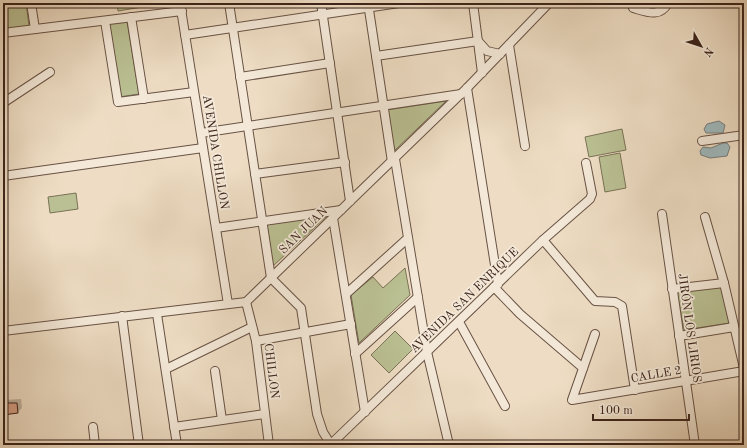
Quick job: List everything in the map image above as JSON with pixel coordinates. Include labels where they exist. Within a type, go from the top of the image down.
[{"type":"street","points":[[31,3],[35,29]]},
{"type":"street","points":[[229,3],[271,278],[299,305],[305,333],[317,414],[323,432],[330,445]]},
{"type":"street","points":[[321,3],[350,201]]},
{"type":"street","points":[[185,35],[323,15],[368,5],[399,3]]},
{"type":"street","points":[[473,3],[482,73]]},
{"type":"street","name":"SAN JUAN","points":[[246,302],[464,91],[549,3]]},
{"type":"street","points":[[632,3],[633,8],[654,14],[662,12],[668,3]]},
{"type":"street","points":[[368,5],[383,106],[408,238],[427,352],[449,445]]},
{"type":"street","points":[[3,33],[105,21],[181,7]]},
{"type":"street","name":"AVENIDA CHILLON","points":[[181,7],[228,304]]},
{"type":"street","points":[[131,17],[144,98]]},
{"type":"street","points":[[105,21],[118,102],[194,92]]},
{"type":"street","points":[[376,56],[478,41]]},
{"type":"street","points":[[478,41],[486,51],[500,54]]},
{"type":"street","points":[[509,45],[524,146]]},
{"type":"street","points":[[240,77],[330,63]]},
{"type":"street","points":[[3,103],[50,72]]},
{"type":"street","points":[[201,133],[383,106],[464,91],[496,286],[520,314],[583,368],[595,334]]},
{"type":"street","points":[[702,141],[744,135]]},
{"type":"street","points":[[3,176],[203,148]]},
{"type":"street","points":[[255,174],[344,162]]},
{"type":"street","name":"AVENIDA SAN ENRIQUE","points":[[330,445],[543,240],[590,199],[592,194],[586,163]]},
{"type":"street","points":[[216,228],[341,210]]},
{"type":"street","name":"JIRÓN LOS LIRIOS","points":[[662,214],[695,445]]},
{"type":"street","points":[[705,217],[724,283],[744,368]]},
{"type":"street","points":[[333,218],[365,412]]},
{"type":"street","points":[[346,294],[408,238]]},
{"type":"street","points":[[543,240],[595,301],[614,302],[622,306],[635,390]]},
{"type":"street","points":[[672,289],[724,283]]},
{"type":"street","points":[[356,354],[418,297]]},
{"type":"street","points":[[3,331],[122,316],[157,314],[246,302]]},
{"type":"street","name":"CHILLON","points":[[246,302],[256,341],[269,445]]},
{"type":"street","points":[[157,314],[177,445]]},
{"type":"street","points":[[122,316],[139,445]]},
{"type":"street","points":[[459,322],[505,406]]},
{"type":"street","points":[[256,341],[351,324]]},
{"type":"street","points":[[166,369],[252,326]]},
{"type":"street","points":[[679,336],[734,327]]},
{"type":"street","name":"CALLE 2","points":[[583,368],[572,400],[744,371]]},
{"type":"street","points":[[215,371],[222,420]]},
{"type":"street","points":[[174,427],[265,414]]},
{"type":"street","points":[[93,427],[95,445]]},
{"type":"green space","points":[[3,3],[26,3],[29,26],[3,30]]},
{"type":"green space","points":[[117,3],[147,3],[148,6],[118,11]]},
{"type":"green space","points":[[127,21],[139,94],[119,97],[108,24]]},
{"type":"green space","points":[[446,101],[393,152],[387,110]]},
{"type":"green space","points":[[622,129],[626,150],[589,157],[585,137]]},
{"type":"green space","points":[[620,153],[626,188],[605,192],[599,157]]},
{"type":"green space","points":[[76,193],[78,209],[50,213],[48,197]]},
{"type":"green space","points":[[328,215],[273,266],[267,224]]},
{"type":"green space","points":[[405,268],[410,295],[359,343],[351,295],[373,277],[383,288]]},
{"type":"green space","points":[[723,286],[730,323],[684,330],[677,292]]},
{"type":"green space","points":[[395,331],[413,349],[389,373],[371,355]]},
{"type":"water","points":[[719,121],[725,125],[723,133],[706,133],[704,129],[707,124]]},
{"type":"water","points":[[727,143],[730,147],[727,156],[710,158],[701,155],[700,151],[703,147],[711,148]]},
{"type":"building","points":[[3,403],[17,403],[18,413],[3,415]]}]
